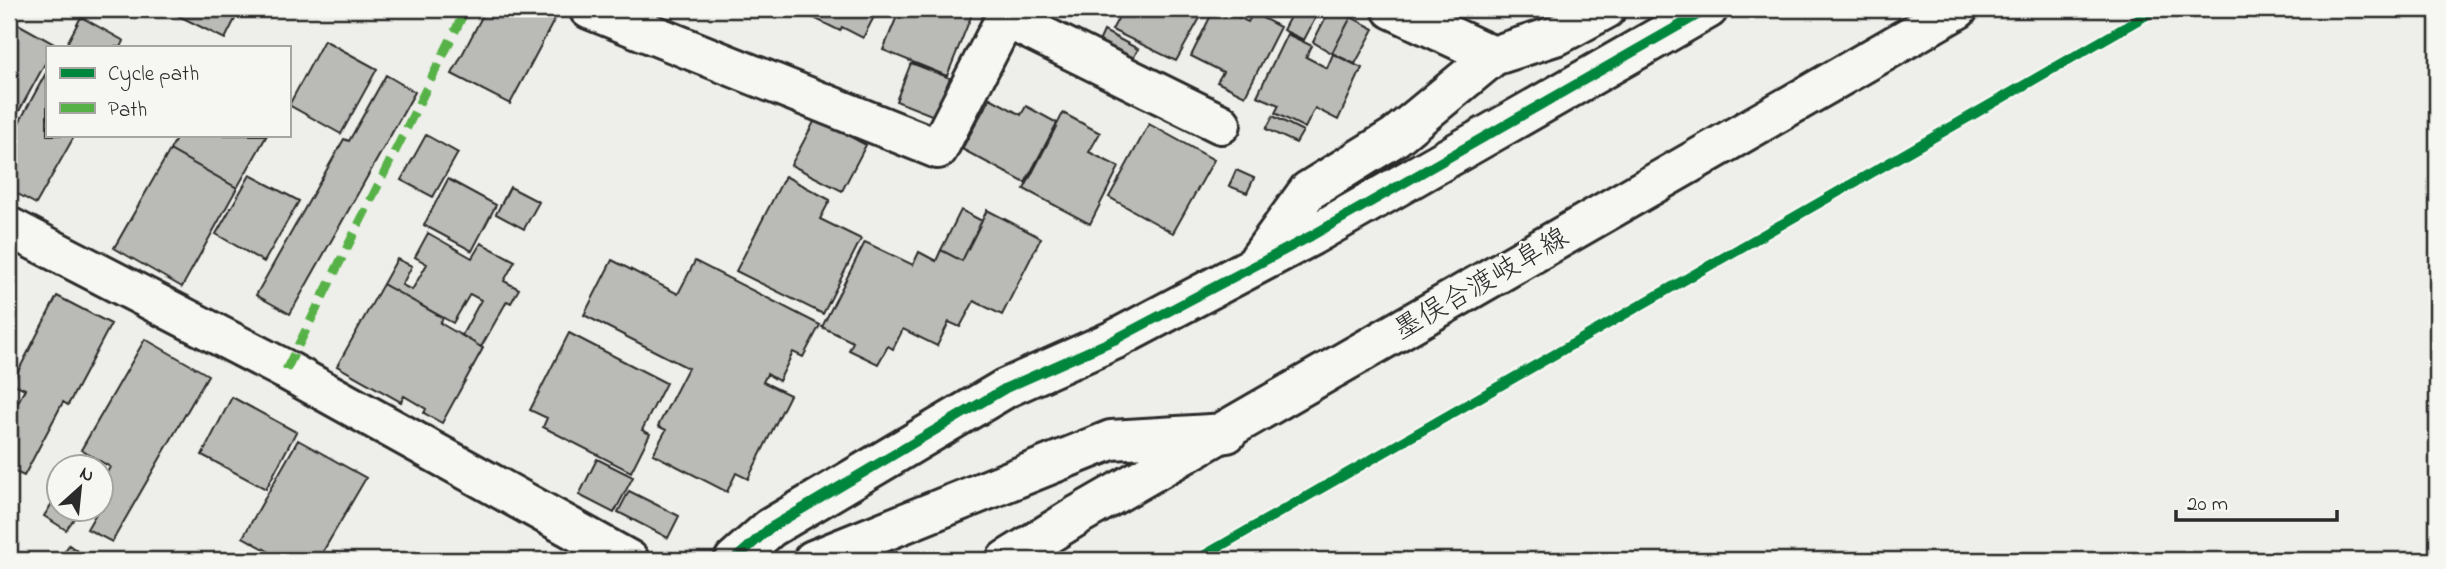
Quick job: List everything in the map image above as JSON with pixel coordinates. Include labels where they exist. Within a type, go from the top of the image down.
[{"type":"street","points":[[589,9],[938,149],[1008,13],[1221,124]]},
{"type":"street","points":[[1392,9],[1493,56]]},
{"type":"street","points":[[1254,266],[1308,191],[1395,137],[1493,56],[1558,34],[1606,9]]},
{"type":"street","points":[[734,560],[770,528],[1006,388],[1114,341],[1254,266],[1707,9]]},
{"type":"street","name":"墨俣合渡岐阜線","points":[[1006,560],[1080,514],[1227,433],[1958,9]]},
{"type":"street","points":[[9,227],[286,370],[629,560]]},
{"type":"street","points":[[813,560],[1111,440],[1227,433]]},
{"type":"building","points":[[175,9],[240,9],[225,39],[173,13]]},
{"type":"building","points":[[486,9],[560,9],[510,104],[452,74]]},
{"type":"building","points":[[796,9],[878,9],[863,38],[842,27],[840,31]]},
{"type":"building","points":[[900,9],[974,9],[947,76],[883,50]]},
{"type":"building","points":[[1123,9],[1205,9],[1176,61],[1112,30]]},
{"type":"building","points":[[1294,9],[1320,9],[1304,40],[1283,30]]},
{"type":"building","points":[[1330,9],[1351,17],[1332,53],[1313,42]]},
{"type":"building","points":[[1213,11],[1225,17],[1228,12],[1248,22],[1253,13],[1280,27],[1245,96],[1217,82],[1223,72],[1191,56]]},
{"type":"building","points":[[81,17],[124,41],[122,46],[66,46]]},
{"type":"building","points":[[1351,17],[1374,29],[1355,64],[1332,53]]},
{"type":"building","points":[[9,19],[56,45],[46,46],[46,62],[18,113],[11,108],[9,113]]},
{"type":"building","points":[[1104,31],[1138,49],[1132,61],[1099,42]]},
{"type":"building","points":[[1287,34],[1312,46],[1306,57],[1327,68],[1333,54],[1362,68],[1338,120],[1315,108],[1305,128],[1275,113],[1279,105],[1257,96]]},
{"type":"building","points":[[324,40],[377,69],[341,134],[290,103]]},
{"type":"building","points":[[911,63],[950,78],[934,116],[896,101]]},
{"type":"building","points":[[46,73],[46,136],[74,136],[36,204],[9,189],[9,141]]},
{"type":"building","points":[[386,75],[415,92],[290,314],[256,295],[344,139],[349,141]]},
{"type":"building","points":[[990,98],[1021,115],[1026,106],[1057,123],[1025,183],[962,149]]},
{"type":"building","points":[[1063,113],[1100,133],[1089,152],[1119,167],[1090,224],[1024,189]]},
{"type":"building","points":[[1273,116],[1303,131],[1296,143],[1266,129]]},
{"type":"building","points":[[816,118],[866,145],[842,191],[791,165]]},
{"type":"building","points":[[1149,124],[1214,160],[1173,233],[1109,197]]},
{"type":"building","points":[[426,135],[458,153],[433,197],[401,180]]},
{"type":"building","points":[[177,136],[266,136],[237,188],[170,150]]},
{"type":"building","points":[[170,150],[237,188],[182,287],[114,248]]},
{"type":"building","points":[[1236,170],[1254,178],[1247,193],[1229,186]]},
{"type":"building","points":[[250,175],[299,201],[264,262],[216,234]]},
{"type":"building","points":[[785,176],[830,200],[820,219],[861,239],[823,314],[736,271]]},
{"type":"building","points":[[448,179],[496,205],[472,251],[424,225]]},
{"type":"building","points":[[510,187],[539,202],[524,229],[496,214]]},
{"type":"building","points":[[961,210],[982,221],[962,261],[941,250]]},
{"type":"building","points":[[987,210],[1041,238],[1002,315],[974,301],[960,327],[949,322],[937,346],[903,329],[893,349],[888,346],[878,364],[849,350],[853,342],[822,327],[865,242],[913,265],[919,252],[936,261],[941,250],[962,261]]},
{"type":"building","points":[[428,233],[472,258],[481,243],[515,261],[504,281],[519,289],[511,303],[507,301],[481,347],[462,335],[481,300],[470,294],[453,323],[383,284],[397,259],[412,266],[402,285],[412,290],[427,264],[415,257]]},
{"type":"building","points":[[612,260],[678,294],[695,261],[820,325],[803,357],[793,352],[779,381],[767,374],[763,382],[790,395],[748,479],[736,473],[727,492],[653,454],[666,430],[658,426],[688,368],[584,315]]},
{"type":"building","points":[[383,284],[443,318],[440,323],[483,348],[442,423],[424,413],[426,409],[404,396],[401,402],[337,366]]},
{"type":"building","points":[[57,296],[111,324],[68,405],[63,402],[24,476],[9,469],[9,419],[25,389],[12,383]]},
{"type":"building","points":[[569,333],[666,383],[642,430],[650,434],[631,472],[543,427],[547,418],[530,410]]},
{"type":"building","points":[[145,339],[208,375],[112,542],[87,529],[90,524],[116,524],[116,454],[88,454],[81,450]]},
{"type":"building","points":[[232,397],[296,432],[266,489],[202,455]]},
{"type":"building","points":[[298,440],[366,478],[318,560],[284,560],[243,537]]},
{"type":"building","points":[[597,459],[633,477],[614,513],[579,495]]},
{"type":"building","points":[[629,491],[679,516],[668,538],[618,512]]},
{"type":"building","points":[[57,524],[70,524],[66,530]]},
{"type":"building","points":[[69,545],[83,555],[80,560],[59,560]]},
{"type":"marked path","points":[[286,370],[466,9]]},
{"type":"cycle path","points":[[734,560],[770,528],[1006,388],[1114,340],[1311,236],[1708,9]]},
{"type":"cycle path","points":[[1196,560],[2157,9]]}]
